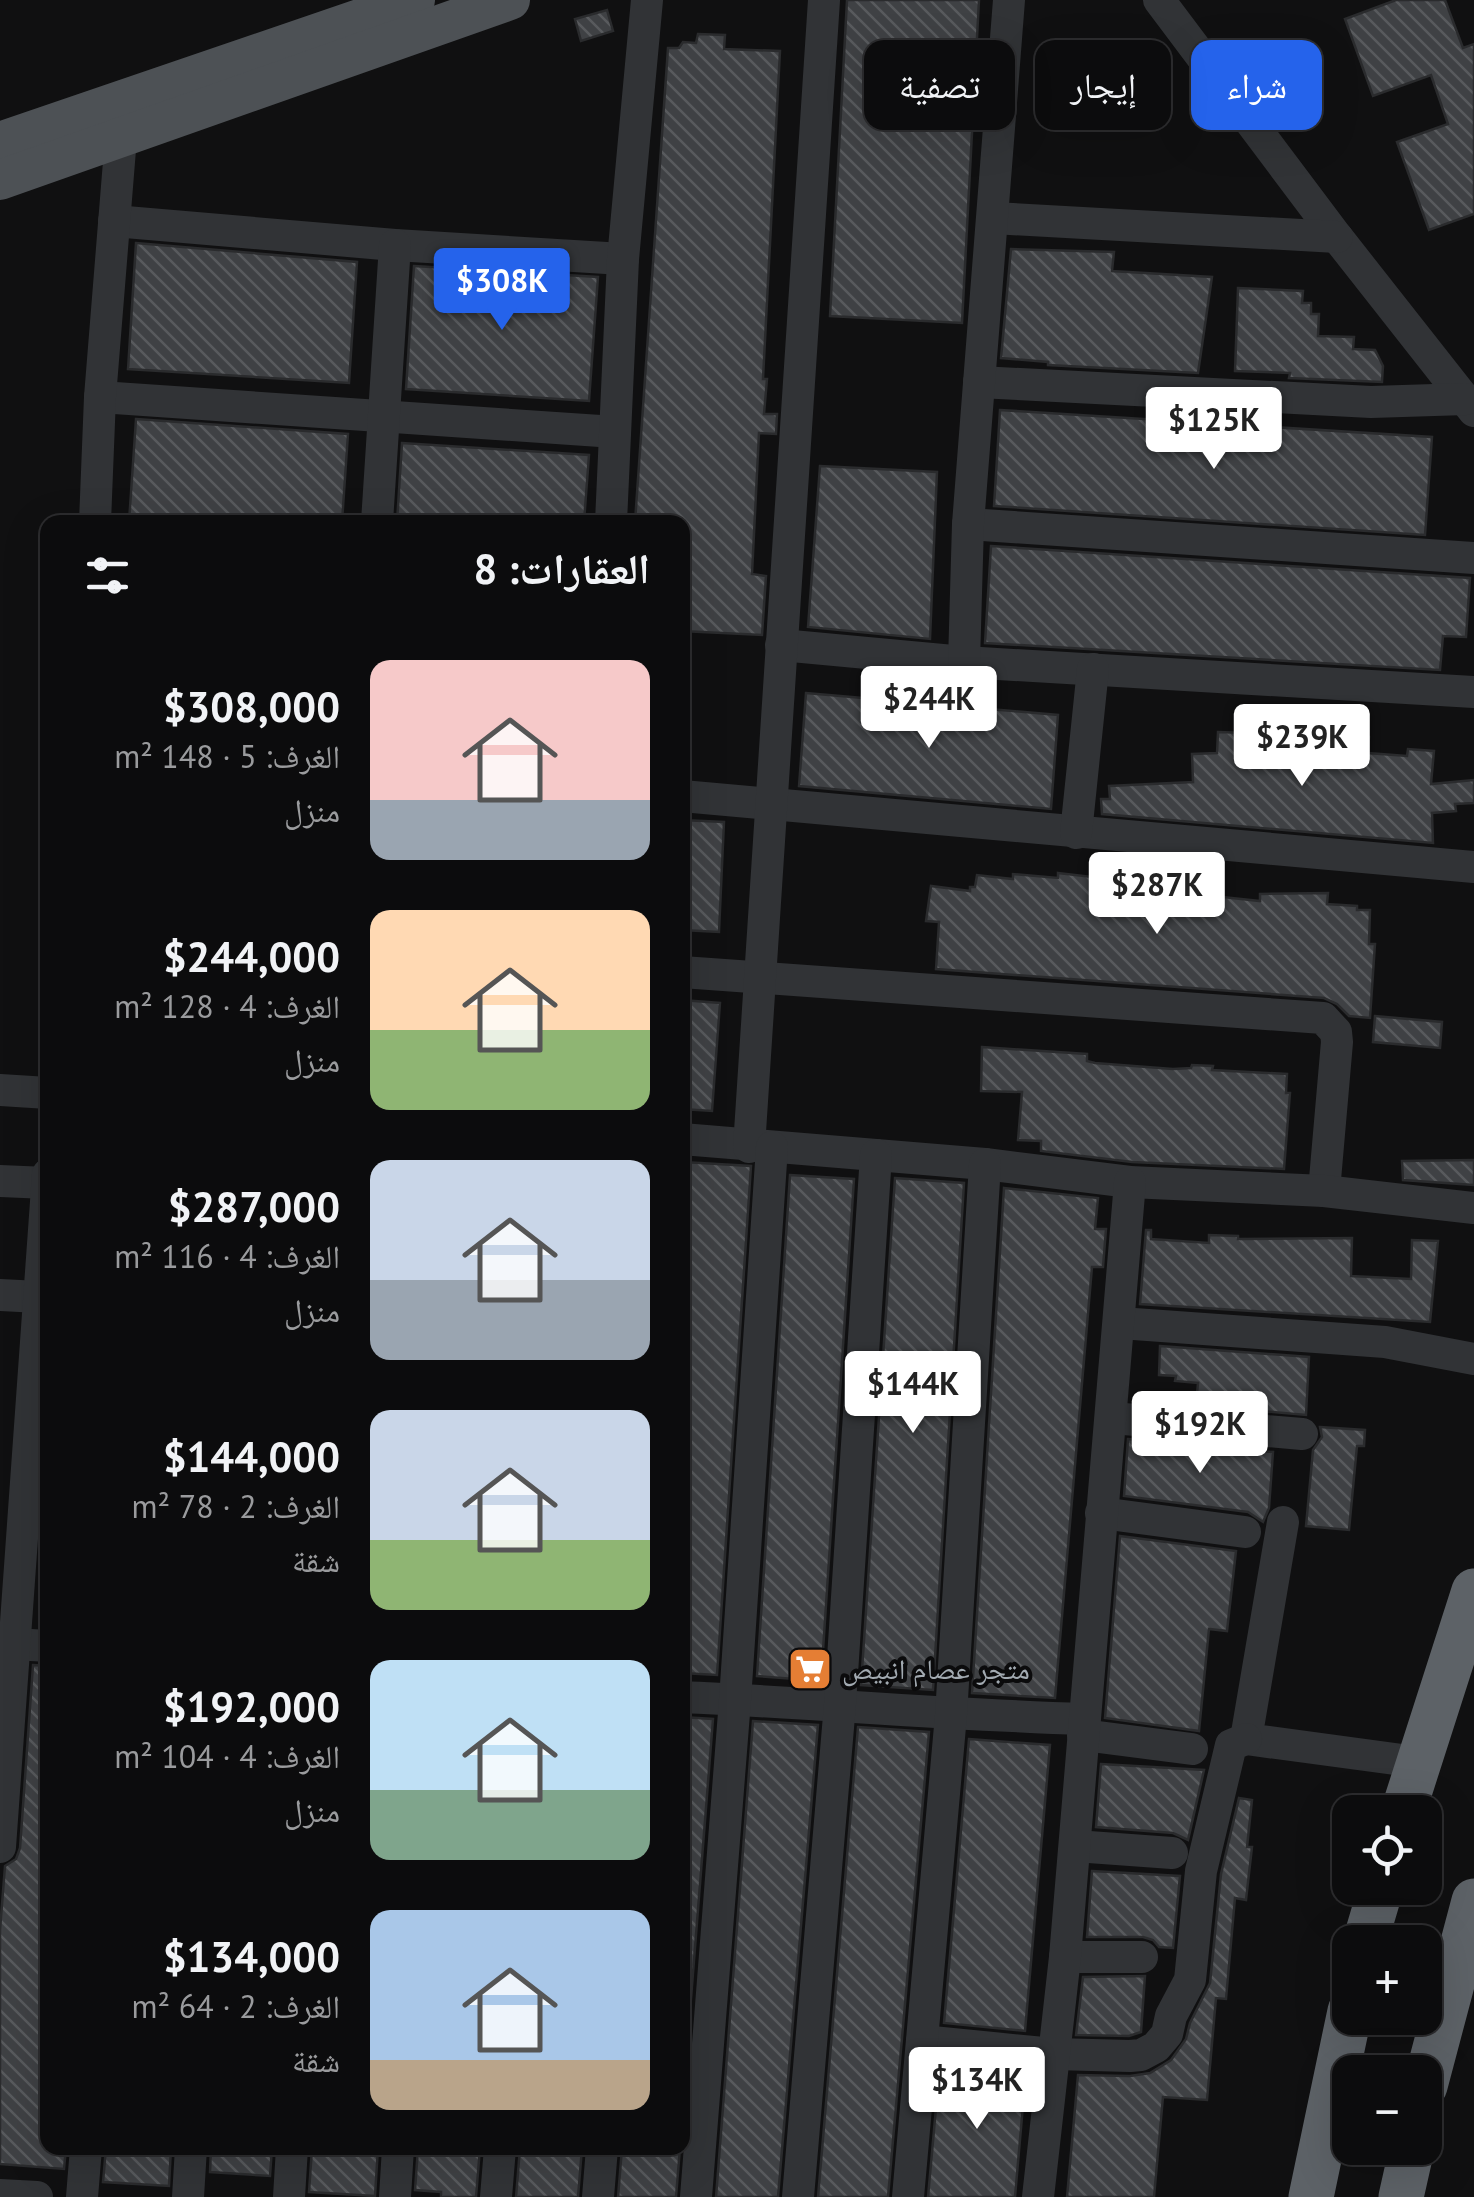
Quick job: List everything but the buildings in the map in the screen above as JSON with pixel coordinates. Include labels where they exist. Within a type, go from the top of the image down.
[{"type":"highway","points":[[1408,1795],[1474,1590]]},
{"type":"highway","points":[[1433,2055],[1474,1900]]},
{"type":"highway","points":[[1311,2197],[1345,2035]]},
{"type":"highway","points":[[1401,2197],[1408,2165]]},
{"type":"main road","points":[[0,142],[415,0]]},
{"type":"main road","points":[[0,180],[510,0]]},
{"type":"street","points":[[611,515],[623,259],[647,0]]},
{"type":"street","points":[[696,2197],[735,1700],[760,1147],[760,976],[824,0]]},
{"type":"street","points":[[964,662],[968,524],[1009,0]]},
{"type":"street","points":[[1159,0],[1337,237],[1470,405]]},
{"type":"street","points":[[95,515],[100,397],[121,137]]},
{"type":"street","points":[[993,218],[1337,237]]},
{"type":"street","points":[[114,221],[395,245],[623,259]]},
{"type":"street","points":[[378,515],[395,245]]},
{"type":"street","points":[[978,382],[1470,405]]},
{"type":"street","points":[[100,397],[615,432]]},
{"type":"street","points":[[968,524],[1474,558]]},
{"type":"street","points":[[781,645],[964,662],[1474,692]]},
{"type":"street","points":[[1076,833],[1093,670]]},
{"type":"street","points":[[690,797],[1474,867]]},
{"type":"street","points":[[690,972],[1323,1018],[1336,1032],[1337,1042],[1324,1191]]},
{"type":"street","points":[[0,1090],[40,1092]]},
{"type":"street","points":[[690,1140],[985,1164],[1130,1182],[1324,1191],[1474,1208]]},
{"type":"street","points":[[798,2197],[840,1704],[876,1155]]},
{"type":"street","points":[[908,2197],[951,1714],[985,1164]]},
{"type":"street","points":[[0,1181],[40,1183]]},
{"type":"street","points":[[1038,2197],[1075,1846],[1130,1182]]},
{"type":"street","points":[[0,1847],[14,1412],[40,1283]]},
{"type":"street","points":[[0,1295],[39,1297]]},
{"type":"street","points":[[1120,1323],[1385,1342],[1474,1359]]},
{"type":"street","points":[[1112,1418],[1302,1434]]},
{"type":"street","points":[[1101,1513],[1246,1532]]},
{"type":"street","points":[[1246,1739],[1283,1522]]},
{"type":"street","points":[[10,1627],[40,1642]]},
{"type":"street","points":[[690,1697],[840,1704],[1083,1727],[1192,1749]]},
{"type":"street","points":[[922,2041],[1054,2054],[1141,2055],[1156,2047],[1167,2034],[1171,2016],[1190,1980],[1201,1872],[1230,1745],[1246,1739],[1417,1762]]},
{"type":"street","points":[[1075,1846],[1172,1853]]},
{"type":"street","points":[[1065,1956],[1142,1956]]},
{"type":"street","points":[[1290,2197],[1319,2153]]},
{"type":"street","points":[[82,2197],[85,2155]]},
{"type":"street","points":[[188,2197],[191,2155]]},
{"type":"street","points":[[289,2197],[292,2155]]},
{"type":"street","points":[[395,2197],[398,2155]]},
{"type":"street","points":[[496,2197],[499,2155]]},
{"type":"street","points":[[598,2197],[601,2155]]},
{"type":"street","points":[[0,2194],[37,2197]]},
{"type":"place","name":"متجر عصام انبيص","points":[[810,1669]]}]
